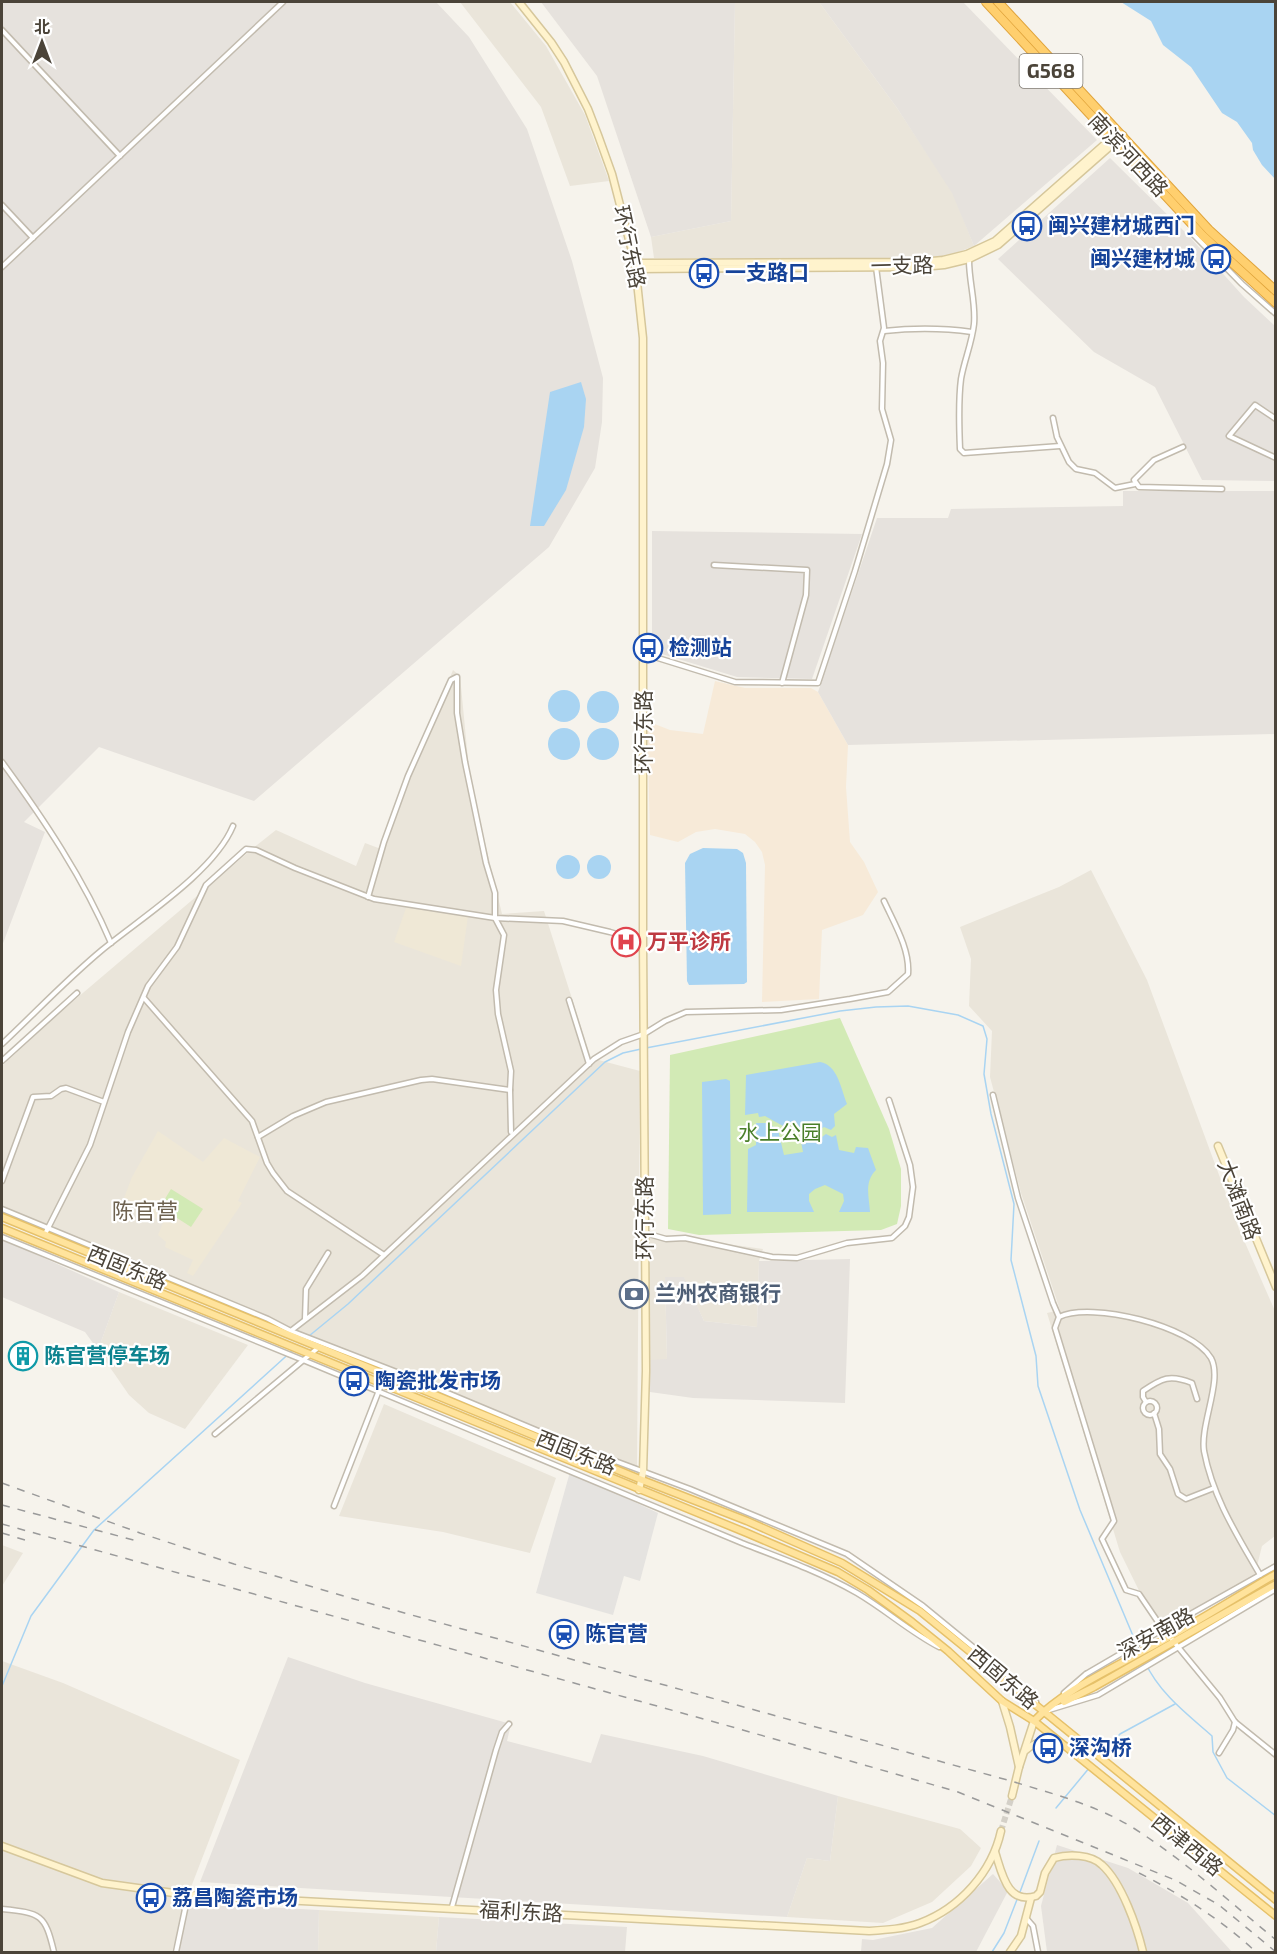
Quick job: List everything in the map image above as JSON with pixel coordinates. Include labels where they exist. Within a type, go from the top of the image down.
[{"type":"highway","name":"南滨河西路","points":[[986,2],[1209,230],[1275,291]]},
{"type":"highway","name":"南滨河西路","points":[[998,2],[1203,236],[1275,303]]},
{"type":"main road","name":"西固东路","points":[[2,1216],[46,1232],[467,1408],[747,1521],[842,1563],[920,1611],[1107,1764]]},
{"type":"main road","name":"西固东路","points":[[2,1228],[838,1572],[868,1590],[912,1622],[948,1651],[1002,1701],[1034,1721],[1099,1773]]},
{"type":"main road","points":[[463,1418],[467,1408]]},
{"type":"main road","name":"深安南路","points":[[1175,1641],[1275,1574]]},
{"type":"main road","name":"深安南路","points":[[1043,1712],[1094,1687],[1275,1584]]},
{"type":"main road","name":"深安南路","points":[[1043,1712],[1088,1677],[1153,1654]]},
{"type":"main road","points":[[1034,1721],[1043,1712]]},
{"type":"main road","name":"西津西路","points":[[1107,1764],[1275,1900]]},
{"type":"main road","name":"西津西路","points":[[1099,1773],[1275,1916]]},
{"type":"street","points":[[2,267],[283,2]]},
{"type":"street","name":"环行东路","points":[[519,2],[551,42],[588,109],[612,174],[635,266],[639,295],[645,375],[643,942],[646,1371],[643,1472],[639,1490]]},
{"type":"street","points":[[2,30],[120,156]]},
{"type":"street","points":[[2,38],[6,34]]},
{"type":"street","name":"一支路","points":[[635,266],[922,262],[967,254],[983,248],[1005,234],[1118,137]]},
{"type":"street","name":"一支路","points":[[635,266],[934,267],[969,259],[1009,238],[1118,137]]},
{"type":"street","points":[[2,205],[33,238]]},
{"type":"street","points":[[1193,234],[1242,285],[1275,314]]},
{"type":"street","points":[[969,259],[969,282],[974,300],[972,332],[961,380],[960,449],[964,453],[1060,446]]},
{"type":"street","points":[[645,654],[735,682],[818,682],[855,571],[887,464],[891,440],[882,409],[883,363],[880,341],[884,331],[876,267]]},
{"type":"street","points":[[884,331],[906,328],[972,332]]},
{"type":"street","points":[[1275,419],[1255,405],[1229,436],[1275,458]]},
{"type":"street","points":[[1053,418],[1060,446],[1076,469],[1095,473],[1115,488],[1135,484]]},
{"type":"street","points":[[1135,484],[1134,480],[1154,460],[1183,447]]},
{"type":"street","points":[[1135,484],[1139,488],[1222,489]]},
{"type":"street","points":[[714,565],[807,570],[806,595],[782,683]]},
{"type":"street","points":[[368,897],[384,842],[408,776],[451,680],[457,677],[457,713],[465,762],[484,854],[495,893],[495,918],[504,934],[496,990],[498,1014],[511,1071],[511,1132]]},
{"type":"street","points":[[2,762],[75,872],[97,909],[111,944]]},
{"type":"street","points":[[2,1044],[111,944],[217,854],[233,826]]},
{"type":"street","points":[[2,1209],[46,1232],[90,1145],[128,1032],[148,986],[177,947],[206,885],[246,849],[256,850],[368,897],[495,918],[563,921],[643,942]]},
{"type":"street","points":[[281,1343],[305,1320],[362,1276],[588,1064],[621,1042],[644,1036],[666,1021],[686,1012],[781,1010],[888,992],[908,974],[909,964],[884,901]]},
{"type":"street","points":[[2,1061],[77,993]]},
{"type":"street","points":[[144,998],[252,1121],[273,1173],[288,1191],[384,1255]]},
{"type":"street","points":[[569,1000],[588,1064]]},
{"type":"street","points":[[258,1137],[293,1116],[326,1102],[421,1080],[432,1079],[510,1090]]},
{"type":"street","points":[[2,1181],[33,1097],[51,1096],[66,1088],[104,1102]]},
{"type":"street","points":[[993,1095],[1018,1198],[1059,1317],[1055,1328],[1114,1521],[1102,1539],[1126,1590],[1139,1594],[1220,1698],[1235,1722],[1275,1755]]},
{"type":"street","points":[[645,1233],[666,1239],[685,1238],[772,1257],[797,1258],[847,1243],[892,1238],[905,1226],[913,1187],[910,1165],[890,1100]]},
{"type":"street","name":"大滩南路","points":[[1218,1146],[1275,1287]]},
{"type":"street","points":[[2,1237],[831,1578],[860,1594],[918,1636],[948,1651]]},
{"type":"street","points":[[305,1320],[306,1289],[327,1252]]},
{"type":"street","points":[[1059,1317],[1084,1313],[1115,1313],[1142,1319],[1183,1335],[1210,1356],[1215,1377],[1203,1438],[1204,1450],[1218,1500],[1260,1575]]},
{"type":"street","points":[[215,1434],[317,1344],[408,1376],[567,1443],[847,1554],[923,1606],[1028,1692],[1043,1712]]},
{"type":"street","points":[[334,1506],[385,1374]]},
{"type":"street","points":[[1146,1402],[1143,1398],[1143,1391],[1162,1378],[1183,1379],[1192,1383],[1197,1399]]},
{"type":"street","points":[[1146,1402],[1151,1401],[1156,1404],[1157,1409],[1154,1413],[1159,1429],[1160,1454],[1170,1469],[1178,1494],[1186,1499],[1214,1488]]},
{"type":"street","points":[[1146,1402],[1143,1407],[1144,1412],[1154,1413]]},
{"type":"street","points":[[635,1498],[639,1490]]},
{"type":"street","name":"深安南路","points":[[1088,1677],[1146,1639],[1275,1566]]},
{"type":"street","name":"深安南路","points":[[1175,1641],[1275,1589]]},
{"type":"street","name":"深安南路","points":[[1043,1712],[1098,1695],[1153,1654]]},
{"type":"street","points":[[1002,1701],[1019,1767]]},
{"type":"street","points":[[1012,1796],[1034,1721]]},
{"type":"street","points":[[1219,1753],[1233,1730],[1235,1722]]},
{"type":"street","points":[[452,1907],[496,1750],[502,1732],[509,1724]]},
{"type":"street","points":[[1025,1750],[1032,1744],[1042,1741],[1051,1740],[1061,1743]]},
{"type":"street","name":"福利东路","points":[[2,1846],[102,1883],[188,1895],[452,1907],[869,1931],[919,1923],[938,1915],[960,1899],[979,1880],[995,1852],[1000,1831]]},
{"type":"street","points":[[995,1852],[1011,1892],[1022,1898],[1031,1898],[1040,1892],[1045,1873],[1054,1858],[1065,1855],[1086,1857],[1102,1864],[1117,1886],[1134,1922],[1143,1953]]},
{"type":"street","points":[[176,1953],[188,1895]]},
{"type":"street","points":[[1010,1953],[1021,1936],[1031,1898]]},
{"type":"street","points":[[2,1908],[39,1915],[46,1922],[54,1953]]},
{"type":"street","points":[[1026,1918],[1033,1926],[1038,1953]]},
{"type":"shaded area","points":[[2,2],[436,2],[469,37],[527,129],[572,261],[603,378],[602,422],[595,468],[549,547],[254,801],[99,747],[24,822],[45,832],[2,946]]},
{"type":"shaded area","points":[[460,2],[510,2],[546,46],[585,115],[609,181],[570,186],[541,107]]},
{"type":"shaded area","points":[[541,2],[735,2],[731,221],[651,237],[597,76]]},
{"type":"shaded area","points":[[735,2],[819,2],[897,108],[953,193],[974,246],[943,258],[654,258],[651,237],[731,221]]},
{"type":"shaded area","points":[[819,2],[963,2],[1097,140],[974,246],[952,193],[897,108]]},
{"type":"shaded area","points":[[1110,158],[1275,326],[1275,481],[1202,480],[1155,387],[1094,352],[998,259]]},
{"type":"shaded area","points":[[1123,491],[1275,491],[1275,734],[848,745],[818,692],[877,518],[948,518],[951,509],[1123,506]]},
{"type":"shaded area","points":[[652,531],[862,534],[812,679],[737,677],[652,651]]},
{"type":"shaded area","points":[[453,670],[460,676],[470,780],[502,914],[544,911],[591,1058],[640,1071],[637,1468],[329,1345],[2,1206],[2,1066],[57,1015],[276,830],[356,866],[365,843],[381,849]]},
{"type":"shaded area","points":[[715,681],[745,688],[811,688],[818,692],[848,745],[846,787],[850,842],[864,862],[878,892],[863,915],[822,930],[819,999],[762,1002],[765,865],[762,852],[755,842],[745,834],[715,829],[696,832],[678,842],[650,835],[647,721],[670,730],[703,734]]},
{"type":"shaded area","points":[[1091,870],[1147,980],[1239,1229],[1275,1311],[1275,1536],[1262,1546],[1254,1578],[1185,1617],[1153,1619],[1120,1552],[1047,1313],[1060,1310],[1021,1193],[990,1077],[992,1031],[969,1006],[971,959],[960,927],[1059,887]]},
{"type":"shaded area","points":[[406,908],[468,916],[461,966],[394,942]]},
{"type":"shaded area","points":[[158,1131],[203,1162],[224,1138],[260,1157],[238,1201],[242,1203],[193,1276],[187,1273],[193,1260],[165,1247],[166,1242],[158,1235],[163,1223],[124,1198],[132,1177]]},
{"type":"shaded area","points":[[649,1233],[763,1249],[759,1261],[757,1327],[704,1321],[684,1278],[665,1277],[667,1360],[650,1360]]},
{"type":"shaded area","points":[[2,1239],[119,1292],[98,1350],[85,1332],[2,1297]]},
{"type":"shaded area","points":[[850,1259],[845,1403],[693,1398],[650,1392],[650,1360],[667,1359],[665,1277],[684,1277],[704,1321],[757,1327],[759,1261]]},
{"type":"shaded area","points":[[119,1292],[248,1345],[185,1429],[149,1413],[129,1395],[98,1350]]},
{"type":"shaded area","points":[[384,1404],[556,1478],[530,1553],[443,1532],[339,1516]]},
{"type":"shaded area","points":[[570,1472],[658,1513],[640,1581],[624,1576],[613,1615],[536,1593]]},
{"type":"shaded area","points":[[2,1545],[23,1553],[2,1586]]},
{"type":"shaded area","points":[[288,1657],[365,1683],[511,1724],[507,1741],[591,1763],[601,1734],[703,1756],[838,1796],[830,1861],[807,1858],[787,1917],[200,1882]]},
{"type":"shaded area","points":[[2,1661],[63,1683],[240,1760],[188,1895],[172,1952],[2,1952]]},
{"type":"shaded area","points":[[838,1796],[960,1829],[981,1848],[971,1866],[932,1902],[883,1923],[787,1917],[807,1858],[830,1861]]},
{"type":"shaded area","points":[[1057,1845],[1128,1868],[1188,1903],[1232,1952],[1047,1952],[1041,1906]]},
{"type":"shaded area","points":[[993,1874],[1008,1891],[976,1952],[861,1952],[862,1939],[873,1940],[932,1928]]},
{"type":"shaded area","points":[[188,1903],[319,1910],[318,1952],[179,1952]]},
{"type":"shaded area","points":[[319,1910],[439,1917],[436,1952],[318,1952]]},
{"type":"shaded area","points":[[439,1917],[627,1927],[625,1952],[436,1952]]},
{"type":"green space","name":"水上公园","points":[[840,1018],[889,1129],[901,1169],[901,1206],[897,1224],[881,1230],[699,1235],[668,1229],[670,1055]]},
{"type":"green space","points":[[171,1189],[203,1209],[191,1227],[160,1207]]},
{"type":"water","points":[[1121,2],[1275,2],[1275,179],[1262,165],[1253,150],[1252,143],[1237,122],[1222,113],[1191,67],[1163,45],[1151,21]]},
{"type":"water","points":[[581,382],[586,399],[584,427],[566,490],[544,526],[530,526],[550,392]]},
{"type":"water","points":[[564,690],[575,695],[580,706],[575,717],[564,722],[553,717],[548,706],[553,695]]},
{"type":"water","points":[[603,691],[614,696],[619,707],[614,718],[603,723],[592,718],[587,707],[592,696]]},
{"type":"water","points":[[564,728],[575,733],[580,744],[575,755],[564,760],[553,755],[548,744],[553,733]]},
{"type":"water","points":[[603,728],[614,733],[619,744],[614,755],[603,760],[592,755],[587,744],[592,733]]},
{"type":"water","points":[[703,848],[737,849],[743,853],[746,863],[747,982],[744,984],[689,985],[687,981],[685,863],[690,854]]},
{"type":"water","points":[[568,855],[573,856],[579,862],[579,872],[573,878],[568,879],[563,878],[557,872],[556,867],[557,862],[563,856]]},
{"type":"water","points":[[599,855],[604,856],[610,862],[610,872],[604,878],[599,879],[594,878],[588,872],[587,867],[588,862],[594,856]]},
{"type":"water","points":[[820,1062],[826,1064],[835,1073],[847,1104],[834,1114],[835,1126],[831,1130],[824,1127],[818,1131],[811,1128],[804,1133],[798,1129],[797,1123],[783,1126],[765,1116],[759,1117],[758,1113],[745,1115],[746,1075]]},
{"type":"water","points":[[726,1079],[730,1081],[731,1214],[703,1215],[702,1082]]},
{"type":"water","points":[[756,1123],[768,1123],[778,1130],[784,1155],[803,1152],[801,1142],[814,1134],[822,1137],[826,1134],[832,1137],[836,1135],[839,1150],[854,1153],[856,1147],[868,1148],[876,1170],[869,1184],[870,1212],[839,1212],[844,1201],[843,1194],[825,1185],[809,1194],[809,1201],[814,1212],[747,1212],[748,1149],[756,1145]]},
{"type":"waterway","points":[[646,1048],[840,1011],[876,1007],[908,1006],[958,1015],[983,1026],[987,1039],[984,1074],[991,1114],[1014,1204],[1011,1260],[1036,1356],[1038,1386],[1080,1510],[1139,1650]]},
{"type":"waterway","points":[[309,1336],[348,1304],[605,1062],[623,1053],[641,1049]]},
{"type":"waterway","points":[[2,1686],[31,1616],[94,1530],[294,1349]]},
{"type":"waterway","points":[[1145,1662],[1166,1693],[1212,1736],[1213,1752],[1227,1778],[1276,1816]]},
{"type":"waterway","points":[[1101,1755],[1120,1734],[1175,1704]]},
{"type":"waterway","points":[[1056,1808],[1090,1767]]},
{"type":"waterway","points":[[1020,1892],[1039,1841]]},
{"type":"waterway","points":[[992,1952],[1004,1933],[1018,1897]]},
{"type":"tunnel","points":[[1001,1831],[1012,1796]]},
{"type":"railway","points":[[2,1483],[234,1564],[1011,1781],[1074,1801],[1106,1813],[1154,1841],[1276,1940]]},
{"type":"railway","points":[[2,1505],[141,1542]]},
{"type":"railway","points":[[2,1524],[958,1792],[1175,1880],[1219,1905],[1276,1952]]},
{"type":"railway","points":[[2,1533],[25,1540]]},
{"type":"railway","points":[[1139,1873],[1201,1909],[1256,1952]]},
{"type":"place","name":"闽兴建材城西门","points":[[1027,226]]},
{"type":"place","name":"闽兴建材城","points":[[1216,259]]},
{"type":"place","name":"一支路口","points":[[704,273]]},
{"type":"place","name":"检测站","points":[[648,648]]},
{"type":"place","name":"万平诊所","points":[[626,942]]},
{"type":"place","name":"兰州农商银行","points":[[634,1294]]},
{"type":"place","name":"陈官营停车场","points":[[23,1356]]},
{"type":"place","name":"陶瓷批发市场","points":[[354,1381]]},
{"type":"place","name":"陈官营","points":[[564,1634]]},
{"type":"place","name":"深沟桥","points":[[1048,1748]]},
{"type":"place","name":"荔昌陶瓷市场","points":[[151,1898]]},
{"type":"district","name":"陈官营","points":[[145,1211]]}]
